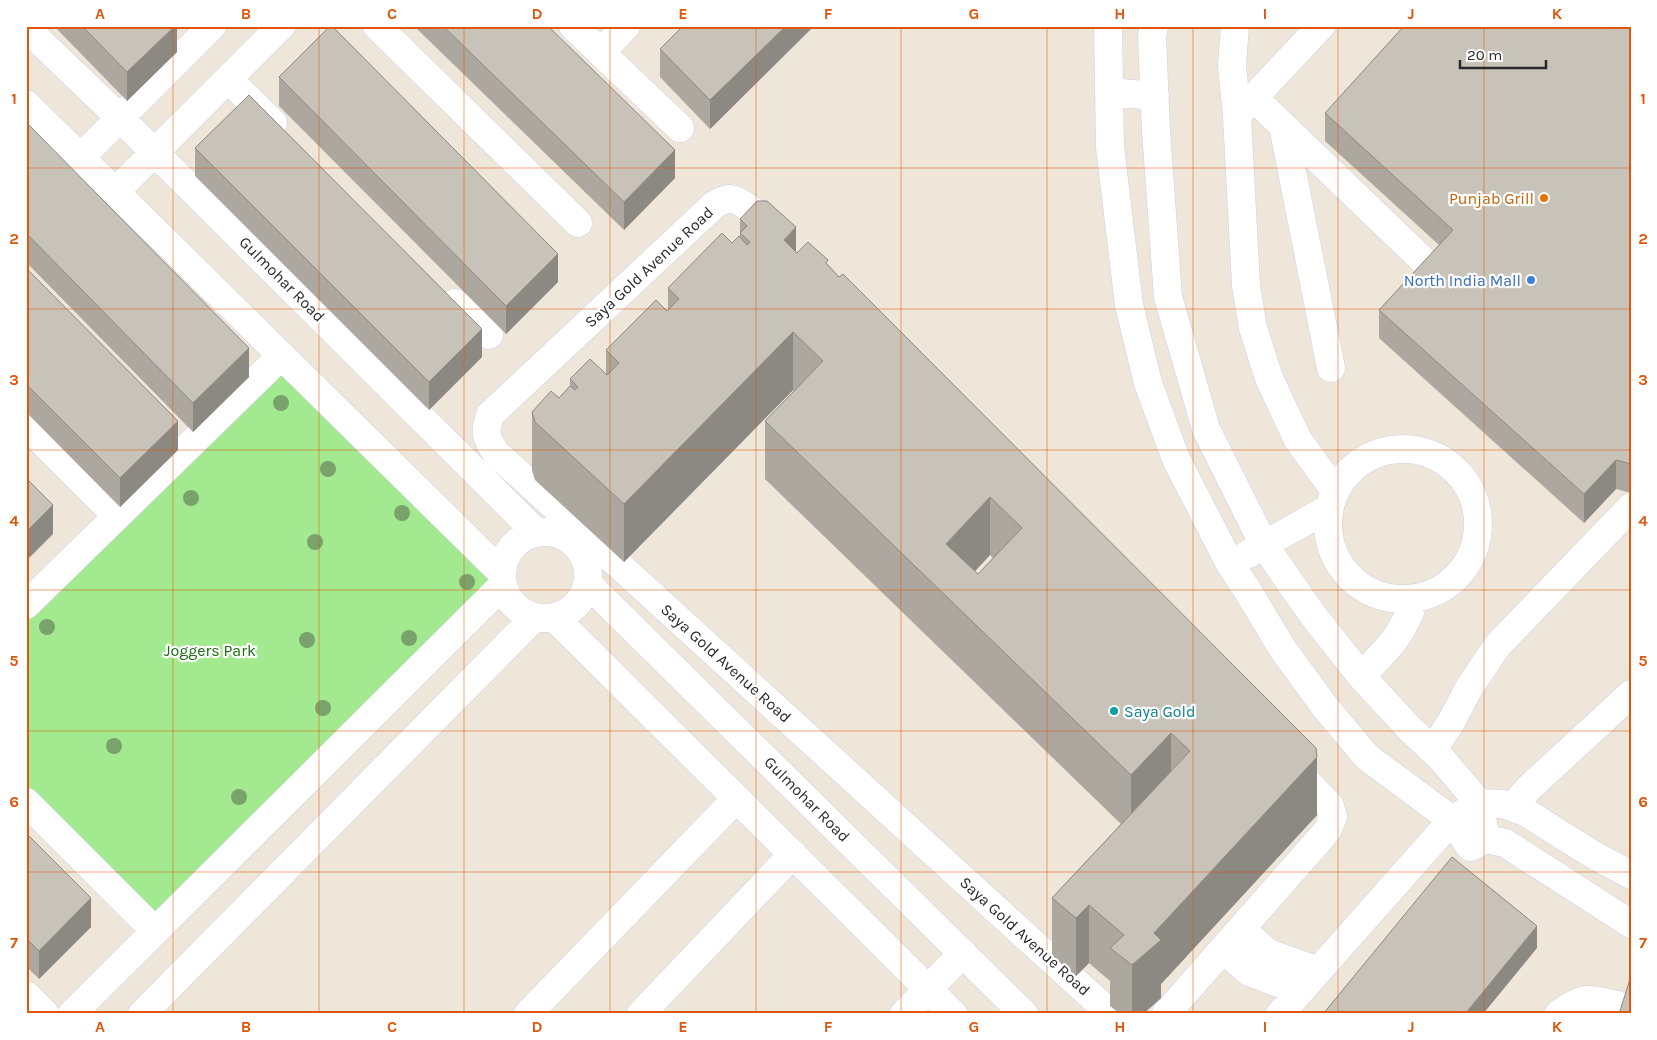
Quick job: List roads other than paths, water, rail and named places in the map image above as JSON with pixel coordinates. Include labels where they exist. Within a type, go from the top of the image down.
[{"type":"street","points":[[174,26],[193,45]]},
{"type":"street","points":[[80,158],[212,26]]},
{"type":"street","points":[[115,192],[281,26]]},
{"type":"street","points":[[376,26],[578,223]]},
{"type":"street","points":[[574,26],[680,128]]},
{"type":"street","points":[[600,52],[626,26]]},
{"type":"street","points":[[1108,26],[1110,147],[1129,305],[1148,382],[1176,459],[1230,564],[1282,648],[1325,707],[1367,757],[1452,820],[1478,843]]},
{"type":"street","points":[[1154,26],[1152,36],[1155,96],[1168,297],[1206,429],[1264,545],[1312,614],[1361,676],[1432,750],[1479,803],[1478,843]]},
{"type":"street","points":[[1235,26],[1232,66],[1245,107],[1246,286],[1253,328],[1269,378],[1298,440],[1332,499]]},
{"type":"street","points":[[1245,107],[1321,26]]},
{"type":"street","name":"Gulmohar Road","points":[[26,28],[120,118],[536,532]]},
{"type":"street","points":[[228,79],[292,141]]},
{"type":"street","points":[[1110,92],[1155,96]]},
{"type":"street","points":[[27,107],[281,356],[502,579]]},
{"type":"street","points":[[1245,107],[1283,126],[1427,264]]},
{"type":"street","points":[[1283,126],[1331,368]]},
{"type":"street","name":"Saya Gold Avenue Road","points":[[792,253],[744,204],[729,199],[714,205],[490,415],[486,429],[488,442],[497,454],[1111,1014]]},
{"type":"street","points":[[439,287],[489,336]]},
{"type":"street","points":[[26,605],[117,516],[181,440],[281,356]]},
{"type":"street","points":[[26,425],[117,516]]},
{"type":"street","points":[[1392,449],[1410,449],[1428,453],[1444,461],[1458,473],[1476,505],[1478,523],[1476,541],[1470,558],[1460,573],[1447,586],[1431,594],[1414,599],[1395,599],[1377,595],[1361,587],[1347,576],[1336,560],[1330,544],[1327,526],[1332,499],[1345,475],[1358,463],[1374,454],[1392,449]]},
{"type":"street","points":[[1230,564],[1264,545],[1332,499]]},
{"type":"street","points":[[1432,750],[1497,646],[1631,507]]},
{"type":"street","points":[[142,1014],[545,618],[567,614],[582,600],[589,585],[585,556],[574,541],[559,534],[536,532],[522,538],[512,546],[504,560],[502,579],[506,595],[513,605],[545,618],[793,854],[952,1014]]},
{"type":"street","points":[[72,1014],[502,579]]},
{"type":"street","name":"Gulmohar Road","points":[[589,585],[1024,1014]]},
{"type":"street","points":[[1361,676],[1397,637],[1410,613],[1414,599]]},
{"type":"street","points":[[1512,807],[1529,788],[1631,694]]},
{"type":"street","points":[[1166,1014],[1327,831],[1333,817],[1330,806],[1274,749]]},
{"type":"street","points":[[528,1014],[736,799]]},
{"type":"street","points":[[26,802],[155,931]]},
{"type":"street","points":[[1280,1014],[1452,820],[1479,803],[1503,804],[1528,813],[1592,854],[1631,875]]},
{"type":"street","points":[[1449,865],[1464,850],[1478,843],[1505,843],[1631,924]]},
{"type":"street","points":[[641,1014],[793,854]]},
{"type":"street","points":[[1232,939],[1249,972],[1309,981]]},
{"type":"street","points":[[904,1014],[963,953]]},
{"type":"street","points":[[26,995],[45,1014]]},
{"type":"street","points":[[1558,1014],[1570,1006],[1588,1000],[1631,1009]]},
{"type":"place","name":"Punjab Grill","points":[[1544,198]]},
{"type":"place","name":"North India Mall","points":[[1531,280]]},
{"type":"place","name":"Saya Gold","points":[[1114,711]]},
{"type":"park label","name":"Joggers Park","points":[[210,650]]}]
